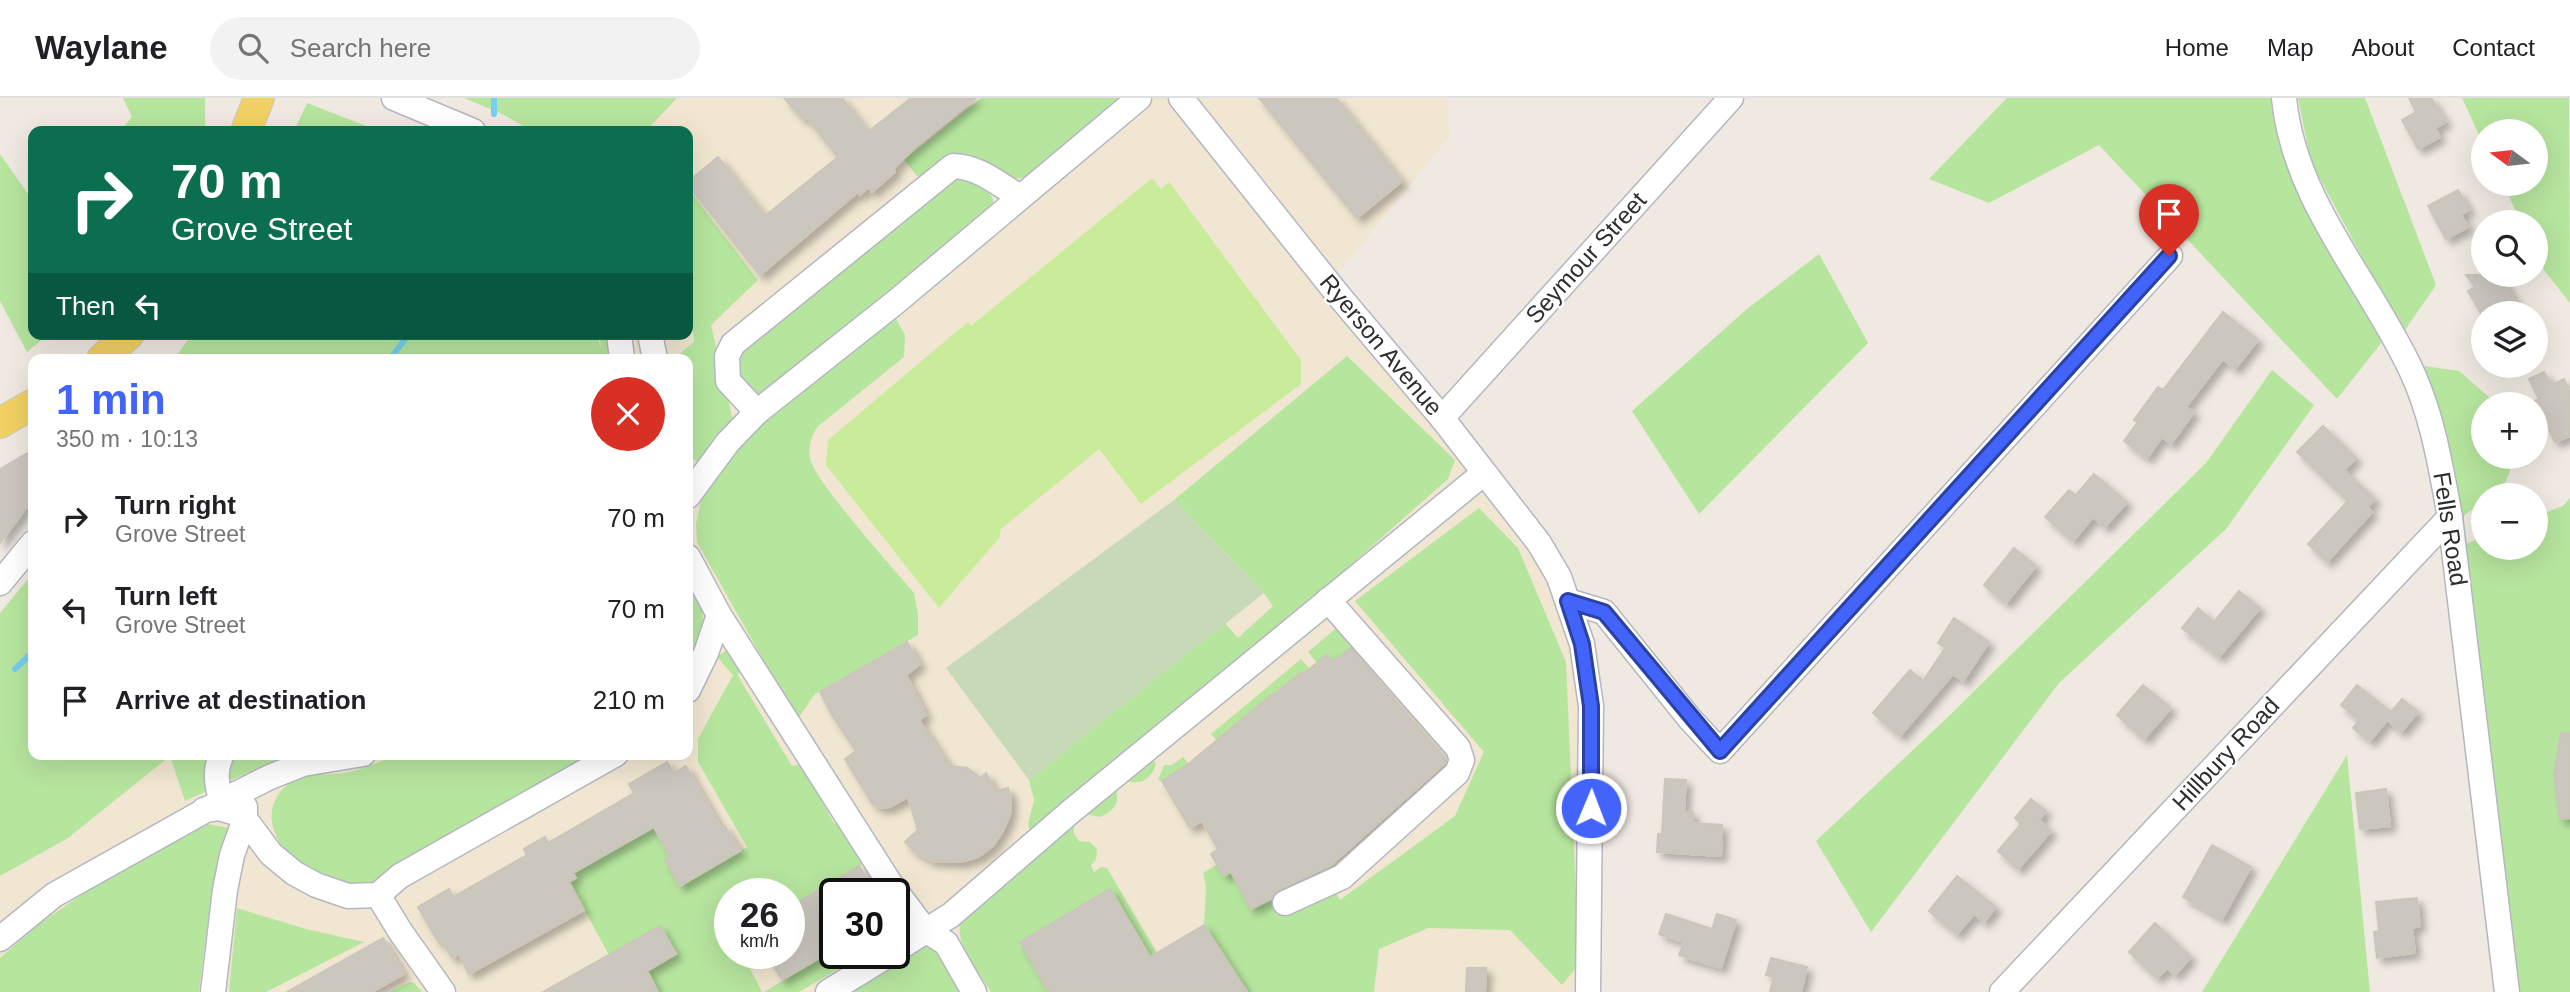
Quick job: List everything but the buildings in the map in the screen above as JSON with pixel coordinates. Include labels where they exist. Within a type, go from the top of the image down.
[{"type":"main road","points":[[248,126],[259,98]]},
{"type":"main road","points":[[0,424],[28,407]]},
{"type":"street","points":[[394,98],[461,126]]},
{"type":"street","points":[[693,488],[728,442],[757,412],[897,301],[1139,98]]},
{"type":"street","name":"Ryerson Avenue","points":[[1181,98],[1339,296],[1441,418],[1539,543],[1559,577],[1582,644],[1591,706],[1588,992]]},
{"type":"street","name":"Seymour Street","points":[[1441,418],[1731,98]]},
{"type":"street","name":"Fells Road","points":[[2284,98],[2298,163],[2319,210],[2413,373],[2428,417],[2450,517],[2507,992]]},
{"type":"street","points":[[757,412],[728,382],[727,356],[733,344],[953,166],[968,166],[980,171],[1020,197]]},
{"type":"street","points":[[1568,601],[1604,612],[1720,751],[2169,256]]},
{"type":"street","points":[[910,940],[951,915],[1069,813],[1484,473]]},
{"type":"street","name":"Hillbury Road","points":[[2002,992],[2450,517]]},
{"type":"street","points":[[0,583],[28,549]]},
{"type":"street","points":[[693,566],[719,615],[891,885],[925,930],[946,943],[974,992]]},
{"type":"street","points":[[1285,903],[1342,877],[1457,773],[1462,760],[1458,748],[1328,600]]},
{"type":"street","points":[[693,680],[706,653],[719,615]]},
{"type":"street","points":[[213,806],[219,760]]},
{"type":"street","points":[[0,939],[54,895],[213,806],[303,764],[327,760]]},
{"type":"street","points":[[213,806],[236,813],[245,819],[271,853],[294,873],[316,885],[348,896],[378,895],[400,876],[605,760]]},
{"type":"street","points":[[214,992],[225,890],[232,855],[245,819],[245,807],[257,784]]},
{"type":"street","points":[[378,895],[443,992]]},
{"type":"street","points":[[828,992],[866,969]]},
{"type":"shaded area","points":[[677,98],[1448,98],[1449,137],[1323,292],[1467,468],[1549,579],[1582,693],[1583,984],[1572,992],[0,992],[0,876],[68,838],[164,760],[693,760],[693,354],[603,354],[604,340],[693,340],[693,126],[651,126]]},
{"type":"green space","points":[[123,98],[205,98],[205,126],[124,126],[132,117]]},
{"type":"green space","points":[[464,98],[677,98],[651,126],[523,126]]},
{"type":"green space","points":[[981,98],[1124,98],[1040,169],[1027,176],[1012,178],[985,161],[963,156],[947,159],[918,177],[904,160]]},
{"type":"green space","points":[[2007,98],[2275,98],[2385,338],[2337,399],[2099,145],[1989,203],[1929,179]]},
{"type":"green space","points":[[2298,98],[2365,98],[2436,285],[2403,333],[2311,162]]},
{"type":"green space","points":[[2462,98],[2569,98],[2570,303],[2548,275],[2548,210],[2515,210],[2509,196],[2548,196],[2548,119],[2472,119]]},
{"type":"green space","points":[[307,103],[366,126],[296,126]]},
{"type":"green space","points":[[0,154],[28,194],[28,340],[42,340],[27,352],[0,301]]},
{"type":"green space","points":[[958,177],[986,189],[994,204],[989,211],[755,396],[740,376],[743,350],[944,183]]},
{"type":"green space","points":[[1152,178],[1161,189],[1169,182],[1301,360],[1301,384],[1141,504],[1099,449],[1001,529],[999,538],[939,608],[826,465],[828,440],[968,322],[971,326]]},
{"type":"green space","points":[[693,196],[758,280],[711,325],[733,421],[700,462],[693,460],[693,354],[679,354],[694,342]]},
{"type":"green space","points":[[1819,254],[1868,343],[1699,514],[1632,411],[1747,309]]},
{"type":"green space","points":[[895,317],[905,335],[904,357],[817,427],[810,442],[809,454],[825,486],[914,593],[918,635],[815,694],[797,720],[697,542],[696,524],[703,492],[751,433]]},
{"type":"green space","points":[[188,340],[599,340],[601,349],[600,340],[610,340],[611,354],[178,354]]},
{"type":"green space","points":[[1347,356],[1455,460],[1448,479],[1250,654],[1031,833],[1028,824],[1034,800],[1029,780],[1225,623],[1238,638],[1273,606],[1264,593],[1174,500]]},
{"type":"green space","points":[[2424,366],[2459,371],[2483,392],[2471,392],[2471,469],[2510,469],[2504,483],[2471,483],[2471,510],[2461,518]]},
{"type":"green space","points":[[2272,370],[2314,405],[2226,529],[2059,683],[1871,932],[1816,841],[1948,717],[2206,463]]},
{"type":"green space","points":[[2570,498],[2570,992],[2512,992],[2458,547],[2471,542],[2471,560],[2548,560],[2548,512],[2563,506]]},
{"type":"green space","points":[[1174,500],[1264,593],[1029,780],[946,668]]},
{"type":"green space","points":[[1479,508],[1518,548],[1566,662],[1579,964],[1562,985],[1510,930],[1428,928],[1379,949],[1374,992],[1247,992],[1204,925],[1206,887],[1203,873],[1218,864],[1231,872],[1251,909],[1325,871],[1340,900],[1455,816],[1484,752],[1355,601]]},
{"type":"green space","points":[[28,579],[28,760],[165,760],[68,838],[0,876],[0,613]]},
{"type":"green space","points":[[693,585],[702,604],[703,626],[693,656]]},
{"type":"green space","points":[[1340,625],[1355,643],[1333,662],[1326,655],[1317,663],[1308,652]]},
{"type":"green space","points":[[728,649],[740,666],[738,676],[792,766],[802,764],[833,822],[871,862],[839,878],[819,878],[819,890],[805,898],[805,878],[714,878],[714,969],[750,969],[762,992],[658,992],[647,971],[675,955],[661,927],[609,955],[569,882],[575,878],[573,873],[653,827],[670,857],[665,860],[680,886],[747,847],[698,762],[698,739],[733,675],[717,657]]},
{"type":"green space","points":[[1301,659],[1310,669],[1269,696],[1218,742],[1211,734]]},
{"type":"green space","points":[[2347,755],[2370,992],[2202,992]]},
{"type":"green space","points":[[1183,757],[1189,764],[1162,781],[1158,780],[1164,765],[1172,765]]},
{"type":"green space","points":[[171,760],[284,760],[238,777],[185,801]]},
{"type":"green space","points":[[383,760],[590,760],[378,881],[360,883],[331,880],[305,870],[279,842],[272,818],[278,795],[294,780],[355,770]]},
{"type":"green space","points":[[1153,760],[1156,764],[1154,769],[1145,780],[1125,781]]},
{"type":"green space","points":[[1116,789],[1116,803],[1109,812],[1100,817],[1085,814]]},
{"type":"green space","points":[[208,824],[229,828],[213,889],[199,992],[0,992],[0,958],[39,924],[96,885]]},
{"type":"green space","points":[[1074,824],[1074,834],[1079,841],[1090,842],[1097,849],[1096,860],[1091,865],[1094,872],[1101,867],[1107,868],[1157,953],[1150,957],[1110,889],[1021,941],[1048,992],[991,992],[964,947],[959,928],[961,919]]},
{"type":"green space","points":[[237,908],[306,929],[364,942],[266,992],[229,992]]},
{"type":"green space","points":[[927,944],[934,945],[962,992],[844,992],[884,969],[910,969],[910,954]]},
{"type":"green space","points":[[819,959],[819,969],[838,969],[799,992],[764,992],[805,969]]},
{"type":"green space","points":[[410,982],[422,992],[390,992]]},
{"type":"waterway","points":[[494,98],[494,114]]},
{"type":"waterway","points":[[394,354],[404,340]]},
{"type":"waterway","points":[[15,669],[28,657]]},
{"type":"route","points":[[1591,808],[1591,706],[1582,644],[1568,601],[1604,612],[1690,719],[1720,751],[2169,256]]}]
